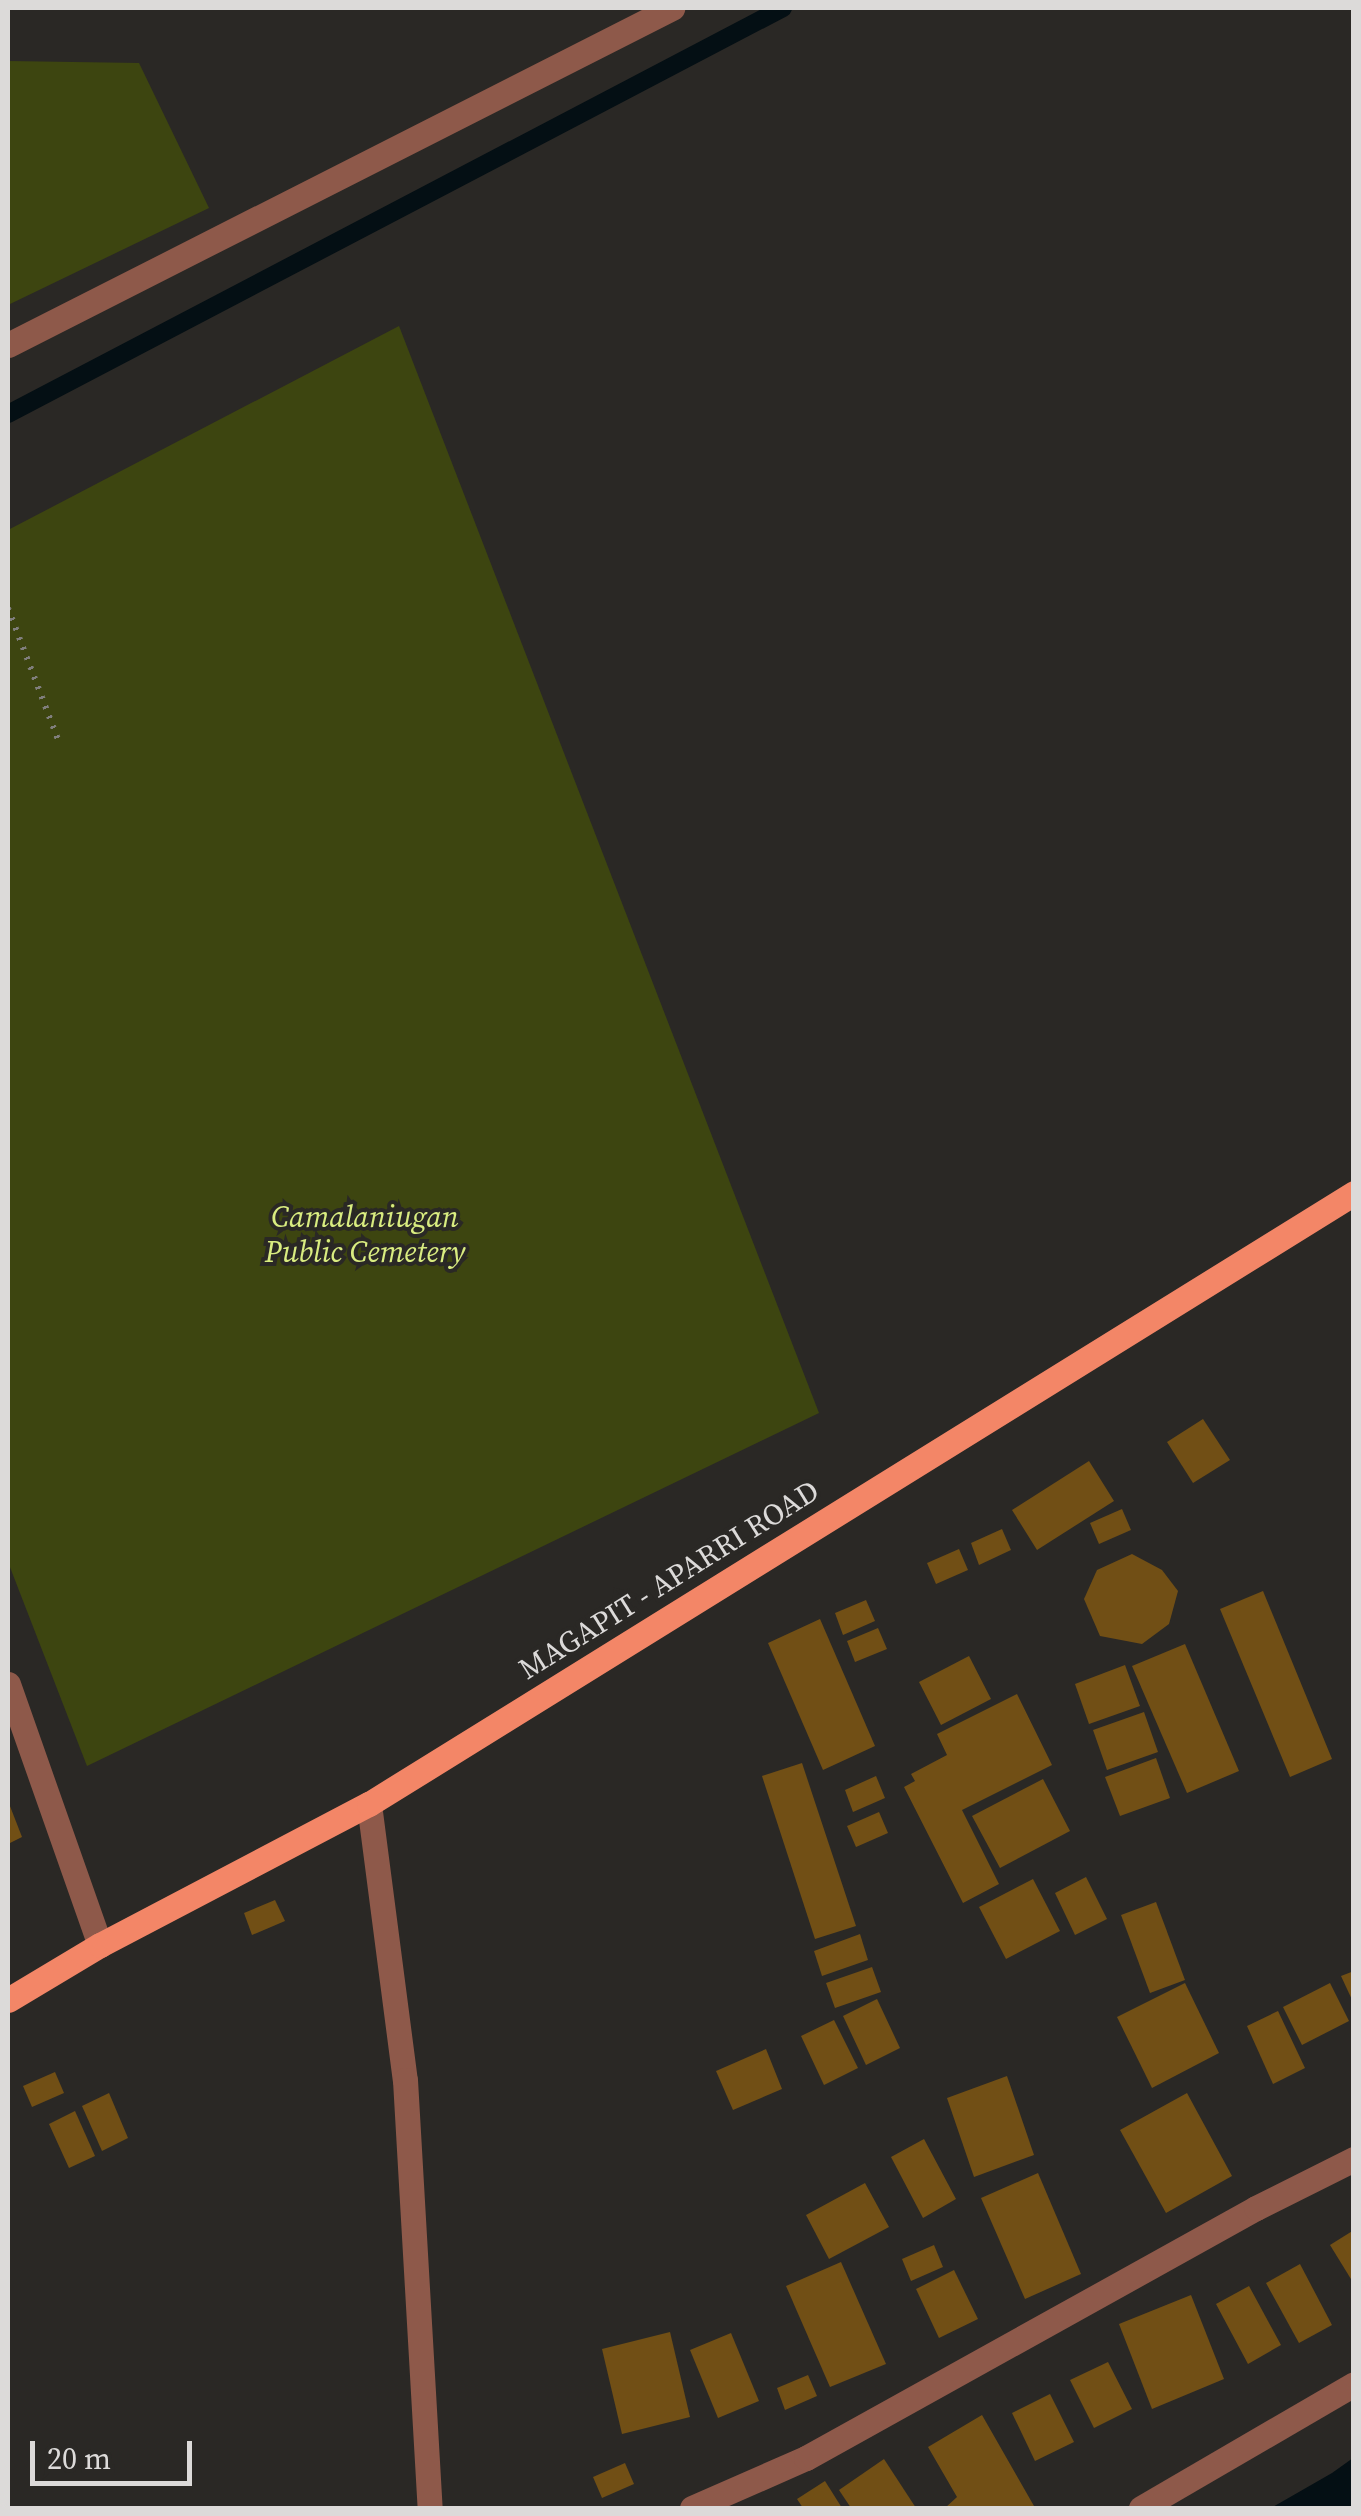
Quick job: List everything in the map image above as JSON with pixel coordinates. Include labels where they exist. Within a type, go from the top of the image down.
[{"type":"main road","name":"MAGAPIT - APARRI ROAD","points":[[8,2000],[100,1945],[370,1804],[1354,1193]]},
{"type":"street","points":[[8,345],[672,8]]},
{"type":"street","points":[[8,1684],[100,1945]]},
{"type":"street","points":[[370,1804],[405,2080],[430,2508]]},
{"type":"street","points":[[692,2508],[806,2458],[1354,2159]]},
{"type":"street","points":[[1141,2508],[1354,2384]]},
{"type":"street","points":[[740,2488],[758,2508]]},
{"type":"path","points":[[8,608],[60,742]]},
{"type":"green space","points":[[8,61],[139,63],[209,208],[8,305]]},
{"type":"green space","name":"Camalaniugan Public Cemetery","points":[[399,326],[819,1413],[87,1766],[8,1562],[8,530]]},
{"type":"shaded area","points":[[1353,2458],[1353,2508],[1271,2508],[1332,2473]]},
{"type":"building","points":[[1203,1419],[1230,1460],[1193,1483],[1167,1442]]},
{"type":"building","points":[[1089,1461],[1114,1501],[1037,1550],[1012,1510]]},
{"type":"building","points":[[1122,1509],[1131,1530],[1099,1544],[1090,1523]]},
{"type":"building","points":[[1002,1529],[1011,1550],[979,1565],[971,1543]]},
{"type":"building","points":[[959,1549],[968,1570],[936,1584],[927,1563]]},
{"type":"building","points":[[1132,1554],[1162,1570],[1178,1591],[1169,1624],[1142,1644],[1100,1636],[1084,1599],[1097,1570]]},
{"type":"building","points":[[1263,1591],[1332,1759],[1290,1777],[1220,1609]]},
{"type":"building","points":[[866,1600],[875,1621],[843,1635],[835,1613]]},
{"type":"building","points":[[820,1619],[875,1746],[823,1770],[768,1643]]},
{"type":"building","points":[[878,1628],[887,1649],[855,1662],[847,1641]]},
{"type":"building","points":[[1185,1644],[1239,1771],[1187,1793],[1132,1666]]},
{"type":"building","points":[[969,1656],[991,1699],[941,1725],[919,1682]]},
{"type":"building","points":[[1125,1665],[1140,1706],[1089,1724],[1075,1684]]},
{"type":"building","points":[[1017,1694],[1052,1765],[962,1810],[999,1884],[963,1903],[904,1787],[915,1781],[911,1774],[947,1755],[937,1734]]},
{"type":"building","points":[[1144,1712],[1158,1752],[1107,1770],[1093,1730]]},
{"type":"building","points":[[1156,1758],[1170,1798],[1120,1816],[1105,1777]]},
{"type":"building","points":[[802,1763],[856,1926],[815,1939],[762,1776]]},
{"type":"building","points":[[876,1776],[885,1798],[853,1812],[845,1790]]},
{"type":"building","points":[[1043,1779],[1070,1831],[1000,1868],[972,1816]]},
{"type":"building","points":[[8,1801],[22,1837],[8,1844]]},
{"type":"building","points":[[879,1812],[888,1833],[856,1847],[847,1826]]},
{"type":"building","points":[[1086,1877],[1107,1919],[1075,1935],[1055,1893]]},
{"type":"building","points":[[1033,1879],[1060,1931],[1006,1959],[979,1907]]},
{"type":"building","points":[[275,1900],[285,1921],[252,1935],[244,1913]]},
{"type":"building","points":[[1156,1902],[1185,1980],[1150,1993],[1121,1915]]},
{"type":"building","points":[[860,1934],[868,1960],[822,1976],[814,1951]]},
{"type":"building","points":[[872,1967],[881,1992],[835,2008],[826,1983]]},
{"type":"building","points":[[1354,1971],[1354,2004],[1341,1976]]},
{"type":"building","points":[[1185,1983],[1219,2053],[1152,2088],[1117,2017]]},
{"type":"building","points":[[1330,1983],[1349,2021],[1302,2045],[1283,2007]]},
{"type":"building","points":[[877,1999],[900,2048],[866,2065],[843,2016]]},
{"type":"building","points":[[1278,2011],[1305,2068],[1273,2084],[1247,2026]]},
{"type":"building","points":[[834,2020],[858,2068],[824,2085],[801,2036]]},
{"type":"building","points":[[766,2049],[782,2089],[733,2110],[716,2071]]},
{"type":"building","points":[[55,2072],[64,2093],[32,2107],[23,2086]]},
{"type":"building","points":[[1007,2076],[1034,2155],[974,2177],[947,2098]]},
{"type":"building","points":[[109,2093],[128,2138],[102,2151],[82,2106]]},
{"type":"building","points":[[1187,2093],[1232,2176],[1166,2213],[1120,2130]]},
{"type":"building","points":[[75,2111],[95,2156],[69,2168],[49,2124]]},
{"type":"building","points":[[924,2139],[956,2199],[923,2218],[891,2157]]},
{"type":"building","points":[[1038,2173],[1081,2274],[1025,2299],[981,2198]]},
{"type":"building","points":[[865,2183],[889,2227],[829,2259],[806,2215]]},
{"type":"building","points":[[1354,2230],[1354,2284],[1330,2245]]},
{"type":"building","points":[[934,2245],[943,2267],[911,2281],[902,2259]]},
{"type":"building","points":[[841,2262],[886,2364],[830,2387],[786,2286]]},
{"type":"building","points":[[1300,2264],[1332,2325],[1299,2343],[1266,2283]]},
{"type":"building","points":[[954,2270],[978,2319],[939,2338],[916,2289]]},
{"type":"building","points":[[1249,2286],[1281,2345],[1248,2364],[1216,2304]]},
{"type":"building","points":[[1191,2295],[1224,2379],[1152,2409],[1119,2324]]},
{"type":"building","points":[[670,2332],[690,2417],[622,2434],[602,2349]]},
{"type":"building","points":[[731,2333],[759,2401],[718,2418],[690,2350]]},
{"type":"building","points":[[1108,2362],[1132,2409],[1094,2428],[1070,2380]]},
{"type":"building","points":[[808,2375],[817,2396],[785,2410],[777,2388]]},
{"type":"building","points":[[1050,2394],[1074,2442],[1035,2461],[1012,2413]]},
{"type":"building","points":[[982,2415],[1034,2506],[1031,2508],[945,2508],[957,2497],[928,2447]]},
{"type":"building","points":[[884,2459],[916,2508],[851,2508],[839,2490]]},
{"type":"building","points":[[625,2463],[634,2484],[602,2498],[593,2477]]},
{"type":"building","points":[[825,2481],[842,2508],[803,2508],[797,2499]]},
{"type":"waterway","points":[[8,414],[783,8]]}]
